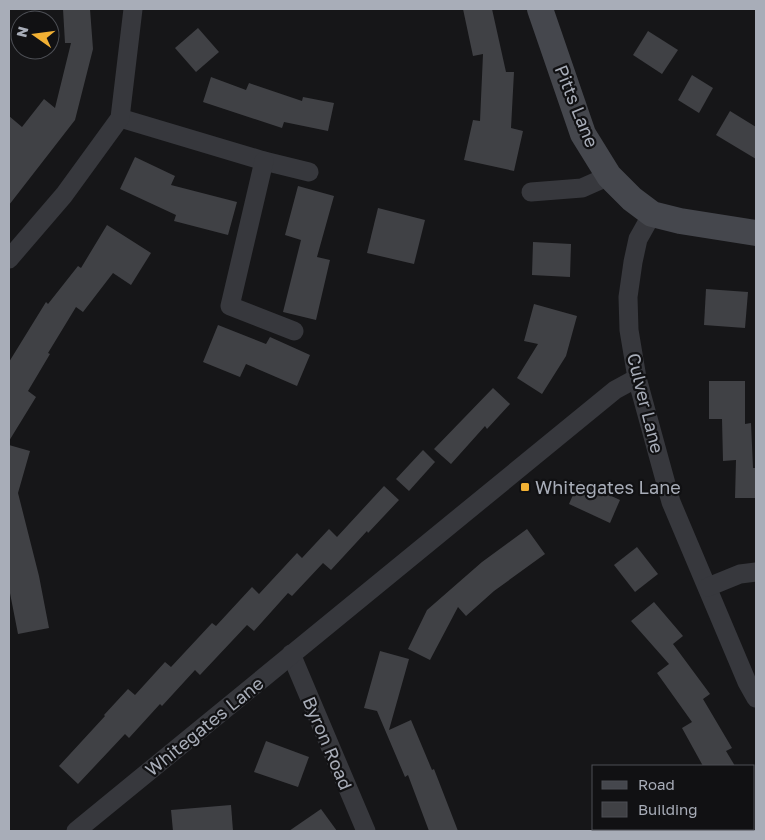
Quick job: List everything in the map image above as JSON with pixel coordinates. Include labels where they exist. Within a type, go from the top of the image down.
[{"type":"main road","name":"Pitts Lane","points":[[540,9],[584,134],[609,176],[632,199],[652,214]]},
{"type":"main road","points":[[652,214],[756,232]]},
{"type":"street","points":[[9,259],[64,194],[120,118],[133,9]]},
{"type":"street","points":[[120,118],[264,161],[309,172]]},
{"type":"street","points":[[264,161],[230,306],[294,331]]},
{"type":"street","points":[[531,192],[582,188],[609,176]]},
{"type":"street","name":"Culver Lane","points":[[652,214],[638,239],[628,297],[629,330],[637,378],[671,502],[747,682],[756,698]]},
{"type":"street","name":"Whitegates Lane","points":[[76,831],[615,390],[637,378]]},
{"type":"street","points":[[708,587],[740,574],[756,572]]},
{"type":"street","name":"Byron Road","points":[[291,654],[366,831]]},
{"type":"building","points":[[63,9],[90,9],[93,49],[75,120],[9,205],[9,116],[22,127],[44,99],[55,108],[71,43],[65,43]]},
{"type":"building","points":[[463,9],[492,9],[506,72],[514,72],[511,128],[523,131],[514,171],[464,160],[473,120],[480,121],[483,54],[473,56]]},
{"type":"building","points":[[198,28],[219,52],[196,72],[175,48]]},
{"type":"building","points":[[648,31],[678,50],[662,74],[633,55]]},
{"type":"building","points":[[692,75],[713,88],[699,113],[678,100]]},
{"type":"building","points":[[211,77],[246,90],[249,83],[302,101],[303,97],[334,103],[328,131],[284,122],[282,128],[203,102]]},
{"type":"building","points":[[730,111],[756,127],[756,159],[716,135]]},
{"type":"building","points":[[135,157],[175,176],[171,185],[237,202],[228,235],[174,221],[176,215],[120,189]]},
{"type":"building","points":[[298,186],[334,196],[317,257],[330,260],[316,320],[283,312],[301,240],[285,235]]},
{"type":"building","points":[[378,208],[425,220],[414,264],[367,253]]},
{"type":"building","points":[[107,225],[151,253],[131,285],[113,273],[83,312],[76,307],[28,391],[36,397],[9,441],[9,362],[46,302],[48,304],[78,266],[81,268]]},
{"type":"building","points":[[533,242],[571,244],[570,277],[532,275]]},
{"type":"building","points":[[706,289],[748,292],[745,328],[704,325]]},
{"type":"building","points":[[534,304],[577,316],[566,356],[542,394],[517,378],[538,344],[524,341]]},
{"type":"building","points":[[218,325],[266,344],[270,337],[310,355],[297,386],[246,364],[240,377],[203,362]]},
{"type":"building","points":[[709,381],[745,381],[745,424],[751,423],[753,468],[756,468],[756,498],[735,498],[736,460],[723,461],[722,419],[709,419]]},
{"type":"building","points":[[493,388],[510,404],[487,429],[485,426],[451,464],[434,449]]},
{"type":"building","points":[[9,445],[30,451],[18,493],[39,576],[49,628],[18,634],[9,588]]},
{"type":"building","points":[[423,450],[435,462],[409,491],[396,479]]},
{"type":"building","points":[[579,481],[620,500],[610,523],[569,504]]},
{"type":"building","points":[[384,486],[399,500],[331,570],[323,563],[292,596],[288,593],[254,631],[247,625],[200,675],[195,670],[129,738],[125,734],[78,784],[59,766],[128,689],[135,695],[165,662],[171,667],[212,623],[216,626],[252,587],[259,594],[297,553],[302,558],[329,529],[337,537]]},
{"type":"building","points":[[527,529],[545,554],[494,591],[466,616],[458,607],[430,660],[408,649],[427,610],[482,562]]},
{"type":"building","points":[[637,547],[658,574],[635,592],[614,565]]},
{"type":"building","points":[[654,602],[683,636],[673,644],[710,694],[703,699],[732,748],[726,751],[734,765],[702,765],[682,728],[692,722],[657,673],[669,664],[631,621]]},
{"type":"building","points":[[380,651],[409,659],[389,730],[411,720],[432,770],[434,769],[458,831],[429,831],[408,775],[405,777],[377,711],[364,708]]},
{"type":"building","points":[[266,741],[309,757],[298,787],[254,772]]},
{"type":"building","points":[[231,805],[233,831],[173,831],[171,810]]},
{"type":"building","points":[[321,809],[337,831],[289,831]]},
{"type":"place","name":"Whitegates Lane","points":[[525,487]]}]
